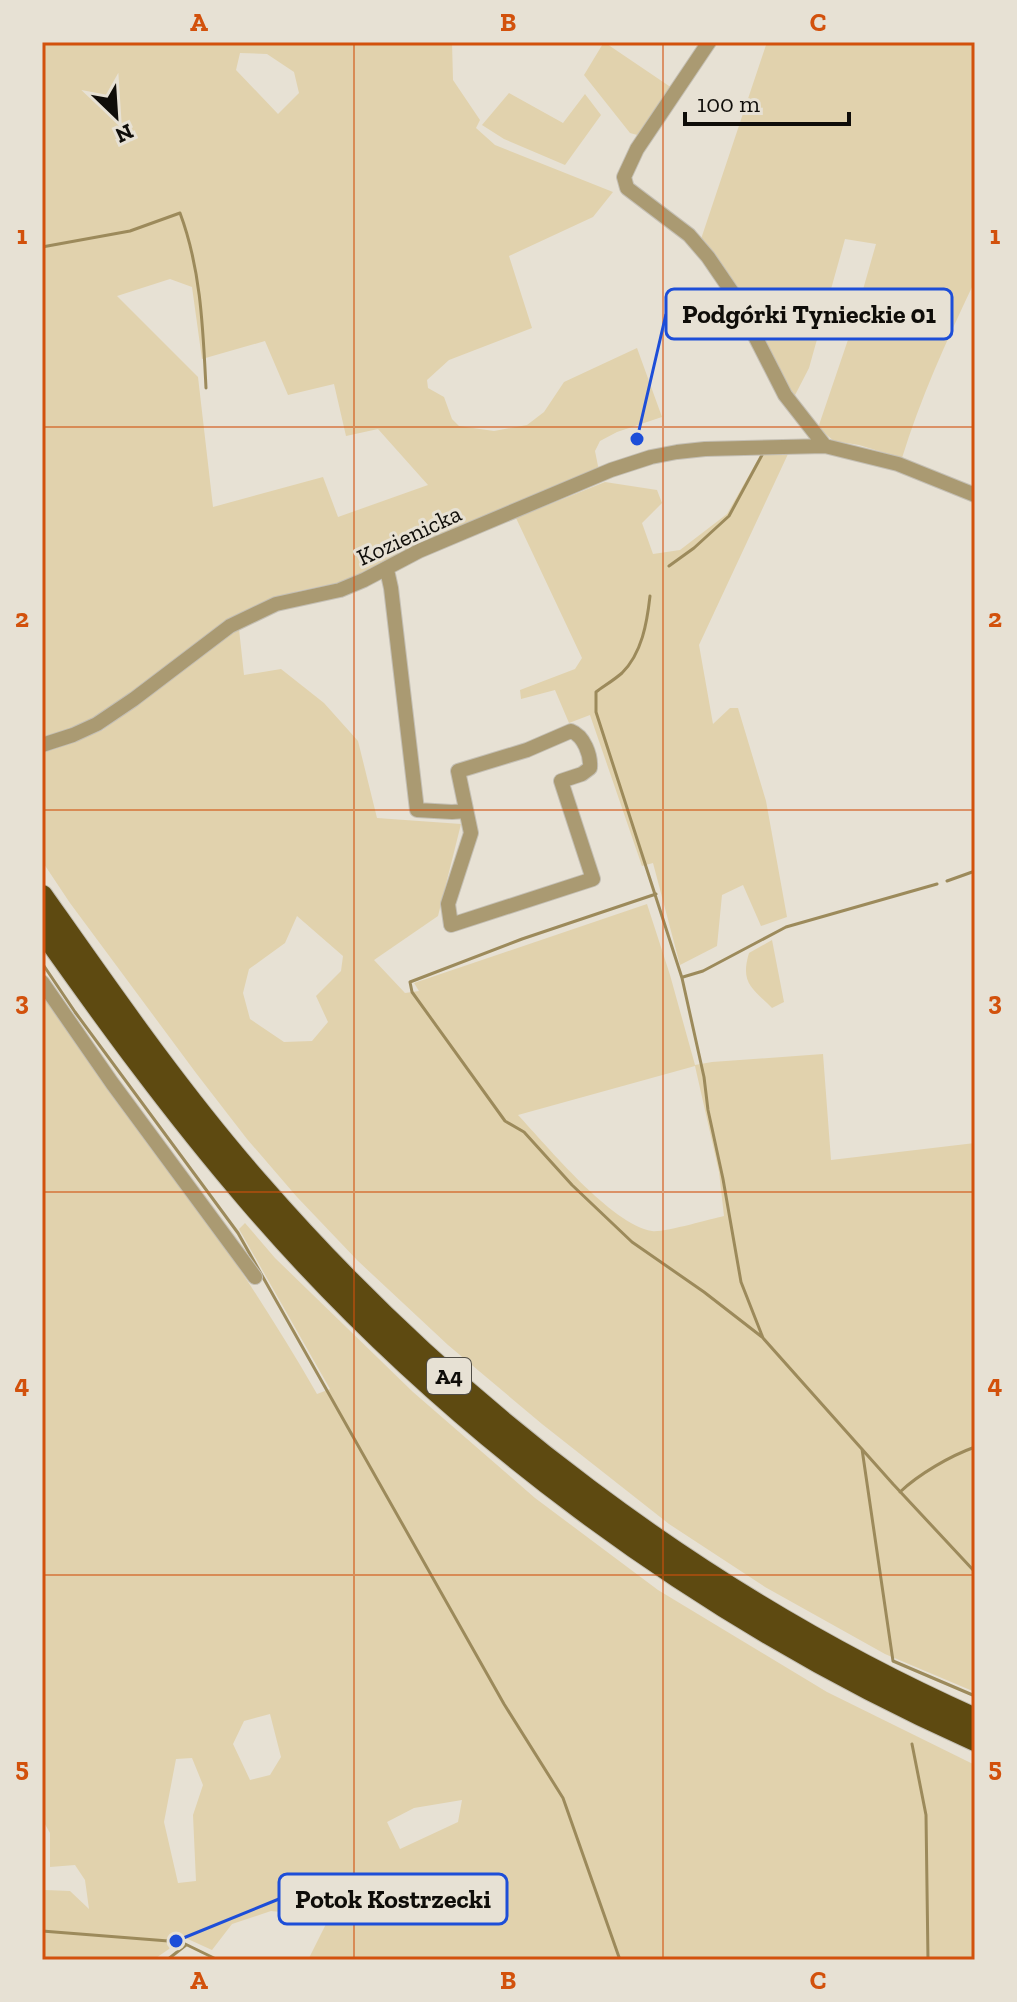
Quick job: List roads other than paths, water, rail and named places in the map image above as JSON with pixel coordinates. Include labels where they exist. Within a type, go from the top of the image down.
[{"type":"highway","name":"A4","points":[[42,896],[175,1080],[258,1182],[348,1280],[460,1385],[566,1472],[699,1567],[824,1643],[975,1719]]},
{"type":"highway","name":"A4","points":[[42,929],[133,1056],[248,1200],[333,1292],[456,1407],[573,1501],[695,1587],[813,1658],[975,1740]]},
{"type":"street","points":[[709,42],[637,149],[624,177],[625,182],[627,188],[689,235],[708,257],[734,295],[785,395],[825,446]]},
{"type":"street","name":"Kozienicka","points":[[42,745],[97,724],[230,626],[276,604],[340,590],[387,570],[419,551],[611,470],[651,457],[705,449],[825,446],[898,464],[975,495]]},
{"type":"street","points":[[387,570],[417,810],[466,811]]},
{"type":"street","points":[[568,732],[577,733],[583,740],[590,768],[561,781],[593,879],[451,925],[448,904],[471,833],[466,811],[458,771],[527,750],[568,732]]},
{"type":"street","points":[[42,982],[255,1277]]},
{"type":"waterway","points":[[42,247],[130,231],[180,213],[197,277],[206,388]]},
{"type":"waterway","points":[[669,566],[729,516],[762,455]]},
{"type":"waterway","points":[[650,596],[639,647],[622,673],[596,692],[596,712],[682,978],[704,1077],[741,1282],[763,1338],[975,1572]]},
{"type":"waterway","points":[[947,881],[975,871]]},
{"type":"waterway","points":[[683,977],[703,971],[786,927],[937,884]]},
{"type":"waterway","points":[[656,894],[522,939],[410,982],[412,992],[505,1121],[524,1132],[572,1185],[632,1242],[762,1337]]},
{"type":"waterway","points":[[42,963],[238,1233],[504,1704],[563,1798],[620,1960]]},
{"type":"waterway","points":[[900,1492],[935,1466],[975,1447]]},
{"type":"waterway","points":[[862,1449],[893,1661],[975,1696]]},
{"type":"waterway","points":[[912,1744],[926,1815],[928,1960]]},
{"type":"waterway","points":[[42,1931],[181,1942],[218,1960]]},
{"type":"waterway","points":[[167,1960],[186,1945]]},
{"type":"place","name":"Podgórki Tynieckie 01","points":[[637,439]]},
{"type":"place","name":"Potok Kostrzecki","points":[[176,1941]]}]
